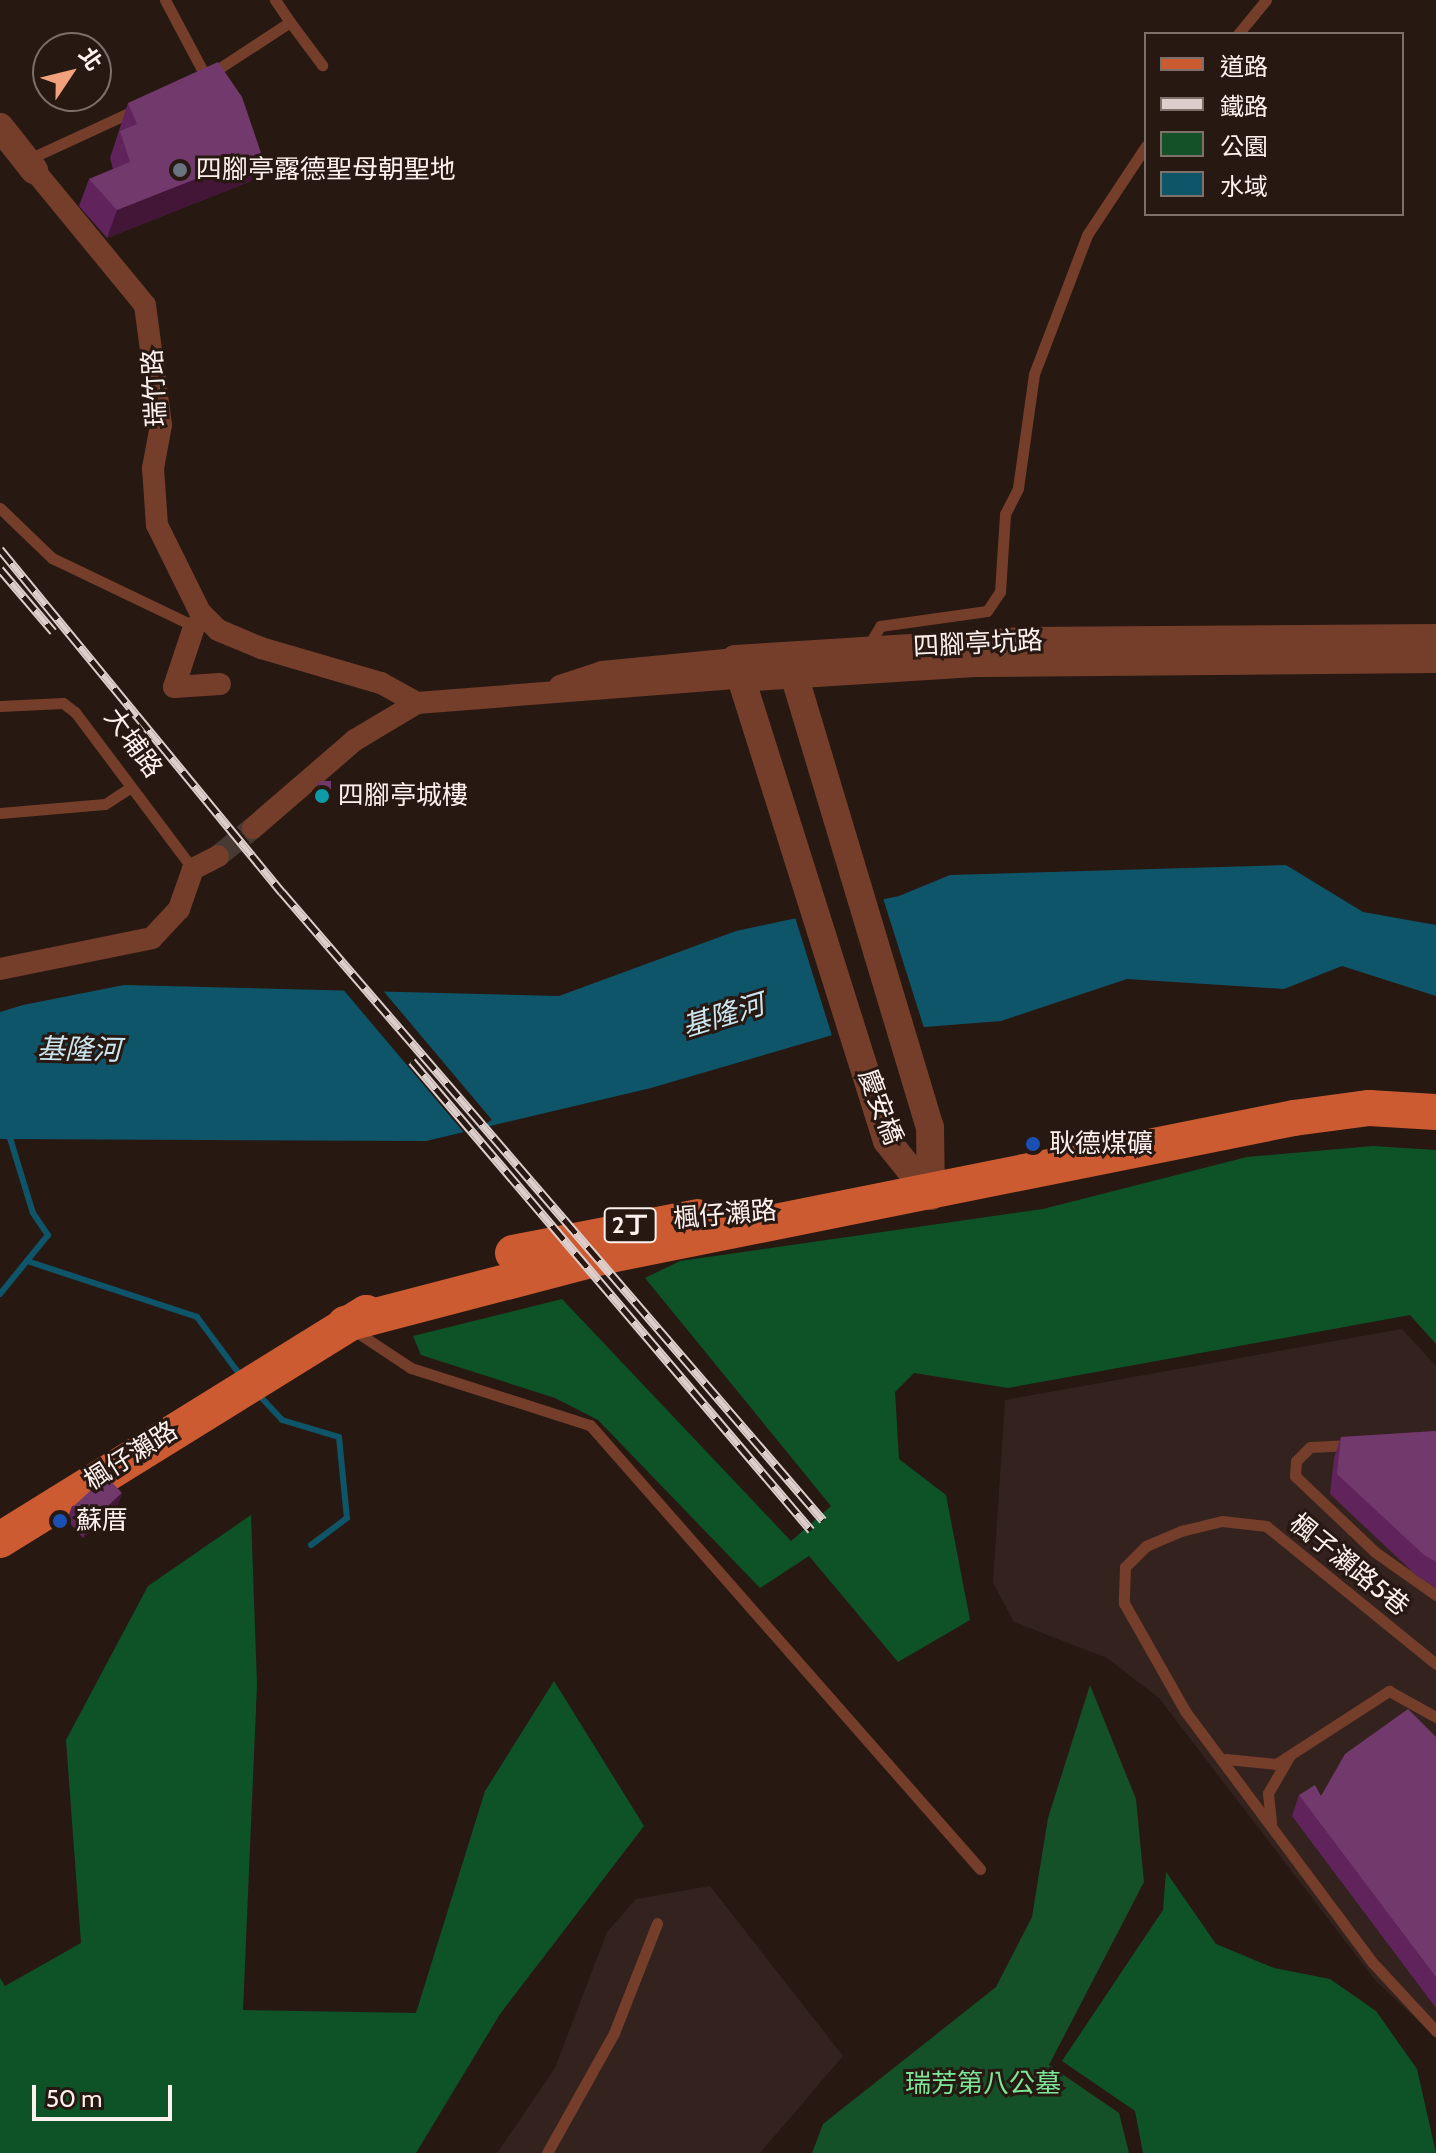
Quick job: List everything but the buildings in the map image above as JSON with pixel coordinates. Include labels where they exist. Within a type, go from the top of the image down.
[{"type":"main road","name":"楓仔瀨路","points":[[0,1540],[345,1324],[610,1255],[931,1196],[1294,1118],[1369,1108],[1436,1112]]},
{"type":"street","name":"瑞竹路","points":[[0,128],[145,305],[161,425],[153,468],[158,533],[200,612],[218,630]]},
{"type":"street","points":[[0,163],[32,164]]},
{"type":"street","points":[[194,627],[174,687],[220,684]]},
{"type":"street","points":[[218,630],[381,683],[417,703]]},
{"type":"street","name":"四腳亭坑路","points":[[791,665],[866,649],[1216,636],[1436,638]]},
{"type":"street","name":"四腳亭坑路","points":[[417,703],[525,698],[737,668],[791,665],[1259,656],[1436,659]]},
{"type":"street","name":"慶安橋","points":[[791,665],[930,1127],[931,1196]]},
{"type":"street","name":"慶安橋","points":[[737,668],[887,1141],[931,1196]]},
{"type":"street","points":[[253,828],[355,740],[417,703]]},
{"type":"street","points":[[0,969],[152,938],[179,909],[193,869],[218,856]]},
{"type":"lane","points":[[165,0],[206,77]]},
{"type":"lane","points":[[275,0],[322,65]]},
{"type":"lane","points":[[1240,32],[1266,0]]},
{"type":"lane","points":[[192,83],[290,22]]},
{"type":"lane","points":[[32,164],[151,102]]},
{"type":"lane","points":[[866,649],[880,626],[987,611],[1000,592],[1005,514],[1018,488],[1034,374],[1087,235],[1144,149]]},
{"type":"lane","points":[[0,508],[52,558],[194,627],[218,630]]},
{"type":"lane","name":"大埔路","points":[[0,706],[63,703],[92,729],[130,788],[193,869]]},
{"type":"lane","points":[[0,813],[105,804],[130,788]]},
{"type":"lane","points":[[345,1324],[411,1368],[590,1425],[980,1869]]},
{"type":"lane","points":[[1373,1445],[1310,1447],[1296,1461],[1295,1476],[1375,1552],[1436,1595]]},
{"type":"lane","name":"楓子瀨路5巷","points":[[1283,1845],[1226,1759],[1185,1711],[1124,1603],[1125,1567],[1146,1546],[1222,1521],[1266,1526],[1436,1664]]},
{"type":"lane","points":[[1226,1759],[1241,1765],[1289,1757],[1389,1691],[1436,1717]]},
{"type":"lane","points":[[1289,1757],[1268,1793],[1268,1816],[1283,1845],[1373,1963],[1436,2031]]},
{"type":"lane","points":[[547,2153],[614,2033],[657,1923]]},
{"type":"shaded area","points":[[1402,1329],[1436,1366],[1436,2038],[1375,1980],[1159,1698],[1107,1658],[1014,1622],[993,1583],[1005,1400]]},
{"type":"shaded area","points":[[710,1886],[843,2056],[760,2153],[497,2153],[555,2068],[607,1932],[636,1899]]},
{"type":"green space","points":[[1373,1146],[1436,1150],[1436,1344],[1410,1315],[1008,1388],[914,1373],[895,1392],[899,1459],[946,1495],[970,1620],[898,1662],[809,1556],[760,1588],[598,1420],[555,1398],[421,1355],[413,1336],[562,1299],[791,1541],[831,1506],[645,1278],[680,1261],[1043,1209],[1247,1157]]},
{"type":"green space","points":[[251,1515],[257,1685],[243,2010],[416,2013],[485,1791],[554,1681],[644,1826],[500,2014],[416,2153],[0,2153],[0,1978],[5,1986],[81,1943],[66,1740],[148,1586]]},
{"type":"green space","name":"瑞芳第八公墓","points":[[1090,1685],[1136,1799],[1144,1882],[1049,2065],[1119,2113],[1129,2153],[812,2153],[823,2124],[996,1987],[1032,1917],[1048,1818]]},
{"type":"green space","points":[[1166,1872],[1216,1944],[1274,1968],[1330,1979],[1376,2011],[1417,2069],[1436,2153],[1143,2153],[1135,2111],[1062,2061],[1163,1910]]},
{"type":"water","name":"基隆河","points":[[1286,865],[1363,912],[1436,925],[1436,996],[1342,966],[1284,989],[1127,979],[1001,1021],[836,1034],[651,1088],[426,1141],[0,1139],[0,1012],[23,1005],[124,985],[559,996],[736,931],[899,896],[950,875]]},
{"type":"pier","points":[[882,895],[925,1031],[833,1039],[794,914]]},
{"type":"pier","points":[[341,987],[380,987],[492,1120],[466,1135]]},
{"type":"waterway","points":[[0,1132],[10,1138],[33,1213],[48,1235],[0,1294]]},
{"type":"waterway","points":[[27,1261],[197,1317],[240,1375]]},
{"type":"waterway","points":[[257,1393],[282,1420],[339,1437],[347,1518],[311,1545]]},
{"type":"tunnel","points":[[218,856],[253,828]]},
{"type":"railway","points":[[0,549],[282,892],[823,1520]]},
{"type":"railway","points":[[0,569],[53,631]]},
{"type":"railway","points":[[412,1061],[811,1530]]},
{"type":"place","name":"四腳亭露德聖母朝聖地","points":[[180,170]]},
{"type":"place","name":"四腳亭城樓","points":[[322,796]]},
{"type":"place","name":"耿德煤礦","points":[[1033,1144]]},
{"type":"place","name":"蘇厝","points":[[60,1521]]}]
